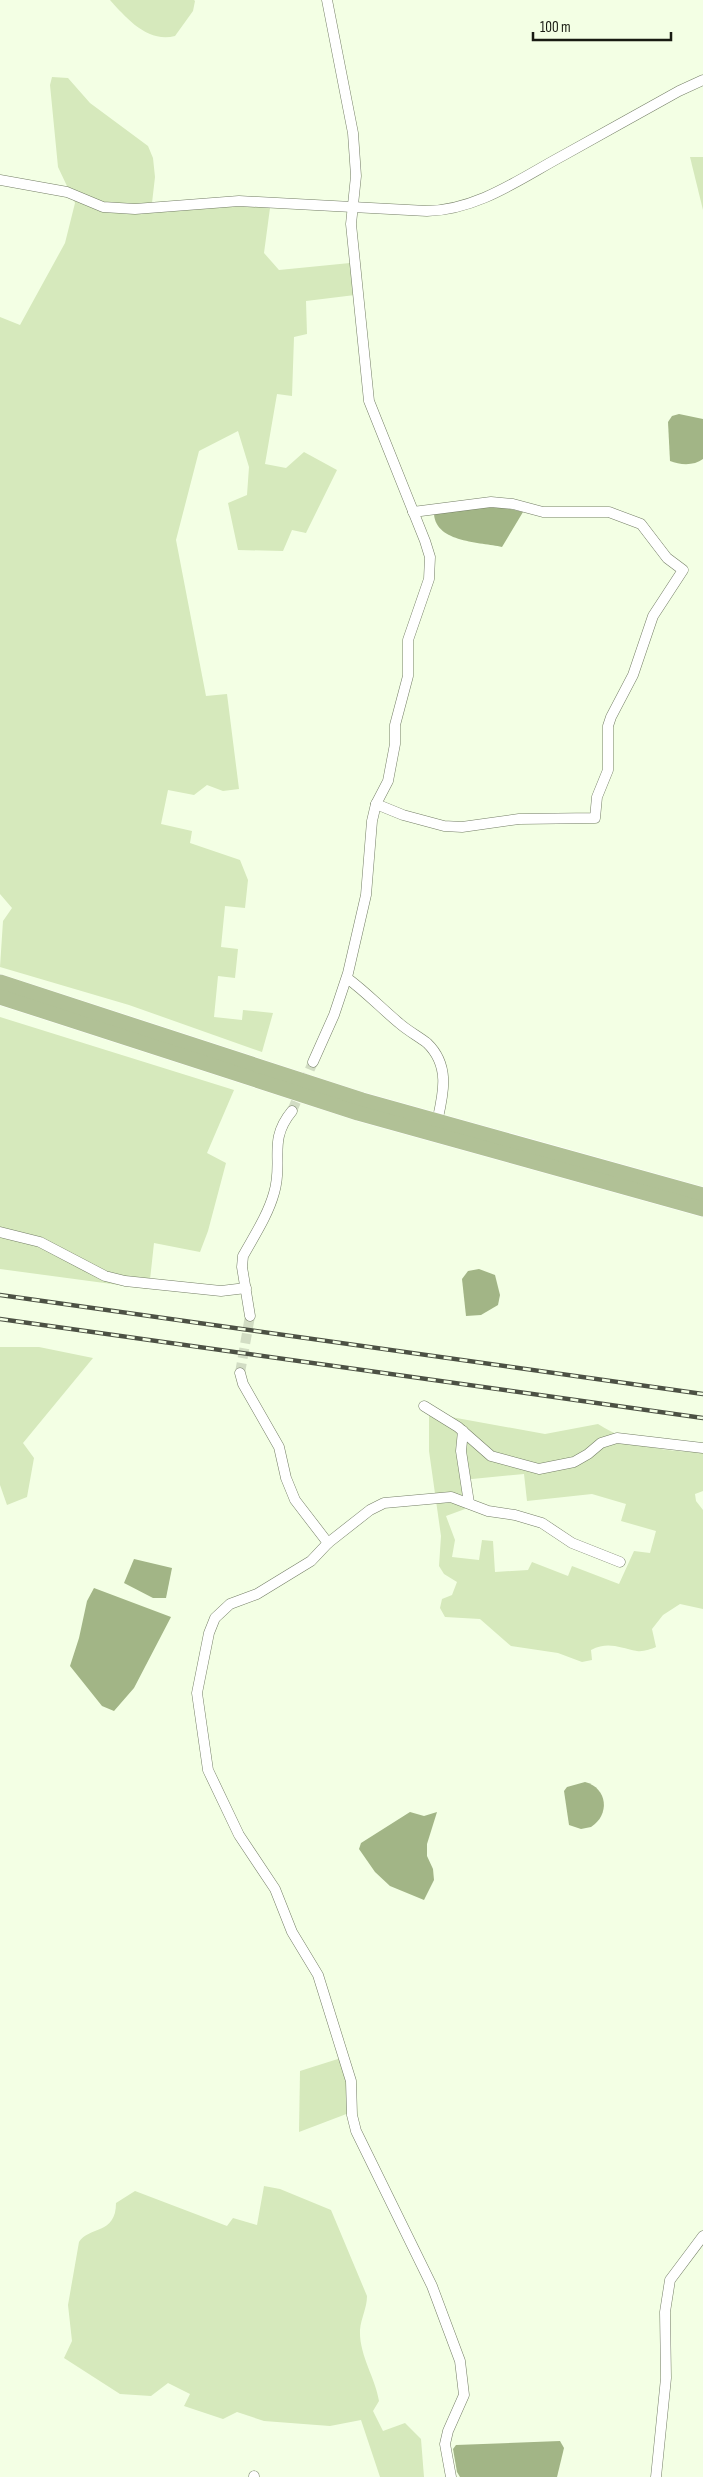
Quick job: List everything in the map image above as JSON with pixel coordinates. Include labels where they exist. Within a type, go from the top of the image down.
[{"type":"main road","points":[[0,982],[310,1084],[437,1122],[703,1195]]},
{"type":"main road","points":[[0,997],[358,1113],[703,1209]]},
{"type":"street","points":[[313,1062],[334,1015],[347,978],[366,894],[372,822],[376,804],[388,781],[395,744],[395,725],[408,676],[408,640],[429,579],[430,557],[369,401],[351,224],[356,176],[353,133],[327,0]]},
{"type":"street","points":[[0,180],[67,192],[103,208],[135,208],[239,201],[427,211],[450,209],[468,204],[507,187],[679,91],[703,80]]},
{"type":"street","points":[[376,804],[404,815],[444,826],[462,827],[519,819],[595,818],[597,797],[608,770],[608,726],[611,717],[634,675],[652,616],[683,570],[667,558],[641,524],[609,512],[543,512],[513,504],[491,502],[412,512]]},
{"type":"street","points":[[347,978],[372,996],[399,1024],[423,1040],[434,1051],[441,1064],[444,1081],[437,1122]]},
{"type":"street","points":[[250,1316],[242,1267],[243,1256],[274,1193],[278,1137],[282,1124],[292,1112]]},
{"type":"street","points":[[0,1232],[40,1242],[105,1276],[125,1281],[221,1291],[246,1288]]},
{"type":"street","points":[[240,1373],[243,1384],[279,1447],[286,1478],[295,1500],[328,1543]]},
{"type":"street","points":[[424,1406],[438,1412],[491,1456],[539,1468],[574,1462],[588,1454],[601,1443],[618,1438],[703,1448]]},
{"type":"street","points":[[463,1431],[461,1451],[469,1503]]},
{"type":"street","points":[[451,2477],[445,2444],[448,2431],[464,2395],[460,2361],[432,2286],[356,2131],[352,2115],[351,2081],[318,1975],[292,1932],[276,1889],[239,1835],[208,1770],[197,1699],[209,1633],[215,1618],[230,1604],[257,1594],[311,1561],[328,1543],[370,1510],[384,1503],[451,1497],[488,1511],[515,1515],[542,1523],[572,1543],[620,1562]]},
{"type":"street","points":[[656,2477],[666,2378],[665,2312],[670,2280],[703,2236]]},
{"type":"shaded area","points":[[110,0],[195,1],[193,11],[175,36],[165,37],[147,33],[139,28]]},
{"type":"shaded area","points":[[52,77],[68,78],[90,103],[148,146],[153,158],[155,177],[152,203],[240,204],[270,208],[264,253],[279,270],[350,263],[355,295],[306,301],[307,334],[294,337],[292,396],[277,394],[265,464],[286,468],[304,452],[337,470],[306,533],[292,530],[283,551],[238,550],[228,503],[247,495],[249,467],[238,431],[199,451],[176,540],[206,696],[227,694],[239,789],[223,791],[207,785],[194,795],[168,790],[161,824],[192,831],[190,843],[240,860],[248,880],[245,908],[225,906],[221,947],[238,949],[235,978],[218,976],[214,1017],[242,1020],[243,1010],[273,1013],[262,1052],[129,1005],[0,967],[3,921],[12,908],[0,894],[0,317],[20,325],[65,243],[75,203],[58,167],[50,85]]},
{"type":"shaded area","points":[[690,157],[703,157],[703,210]]},
{"type":"shaded area","points":[[679,414],[703,419],[703,459],[695,463],[682,464],[670,461],[668,422],[672,416]]},
{"type":"shaded area","points":[[488,504],[523,512],[502,547],[461,540],[451,536],[437,524],[434,514]]},
{"type":"shaded area","points":[[0,1017],[234,1090],[207,1153],[226,1163],[208,1231],[200,1252],[154,1243],[149,1289],[0,1269]]},
{"type":"shaded area","points":[[479,1269],[495,1275],[500,1295],[498,1305],[481,1315],[466,1316],[462,1279],[468,1271]]},
{"type":"shaded area","points":[[0,1347],[39,1347],[93,1358],[23,1443],[34,1458],[27,1497],[7,1505],[0,1485]]},
{"type":"shaded area","points":[[429,1413],[545,1434],[598,1424],[636,1443],[674,1451],[703,1452],[703,1491],[695,1494],[696,1501],[703,1510],[703,1609],[680,1604],[663,1615],[652,1629],[656,1647],[639,1651],[614,1646],[597,1647],[591,1650],[592,1660],[582,1662],[558,1653],[511,1646],[480,1619],[445,1617],[440,1608],[442,1599],[452,1595],[457,1582],[444,1574],[439,1566],[441,1536],[429,1451]],"holes":[[[524,1474],[527,1501],[592,1494],[626,1504],[621,1521],[656,1531],[650,1553],[634,1551],[619,1584],[572,1566],[568,1576],[532,1562],[528,1570],[495,1572],[493,1541],[482,1540],[479,1560],[452,1557],[455,1540],[446,1516],[465,1509],[462,1480]]]},
{"type":"shaded area","points":[[134,1559],[172,1568],[166,1598],[153,1598],[124,1583]]},
{"type":"shaded area","points":[[94,1588],[171,1617],[134,1688],[114,1711],[102,1706],[70,1666],[79,1638],[87,1601]]},
{"type":"shaded area","points":[[585,1782],[593,1785],[598,1790],[604,1802],[604,1809],[597,1822],[591,1827],[581,1829],[569,1825],[564,1791],[567,1787]]},
{"type":"shaded area","points":[[410,1812],[424,1816],[437,1812],[427,1844],[427,1856],[433,1869],[434,1880],[424,1900],[390,1886],[375,1872],[359,1849],[361,1843]]},
{"type":"shaded area","points":[[341,2058],[350,2091],[349,2113],[299,2132],[300,2071]]},
{"type":"shaded area","points":[[264,2186],[280,2189],[331,2210],[367,2296],[360,2339],[379,2401],[373,2411],[383,2431],[405,2423],[421,2439],[424,2477],[380,2477],[361,2420],[330,2426],[264,2421],[237,2412],[223,2419],[184,2406],[190,2394],[168,2383],[151,2396],[120,2394],[64,2358],[72,2341],[68,2305],[79,2242],[83,2237],[107,2225],[112,2220],[116,2203],[135,2191],[227,2226],[233,2218],[257,2225]]},
{"type":"shaded area","points":[[560,2441],[564,2448],[557,2477],[460,2477],[457,2472],[453,2449],[456,2445]]},
{"type":"tunnel","points":[[292,1111],[313,1062]]},
{"type":"tunnel","points":[[240,1373],[250,1316]]},
{"type":"railway","points":[[0,1295],[703,1394]]},
{"type":"railway","points":[[0,1319],[703,1418]]}]
